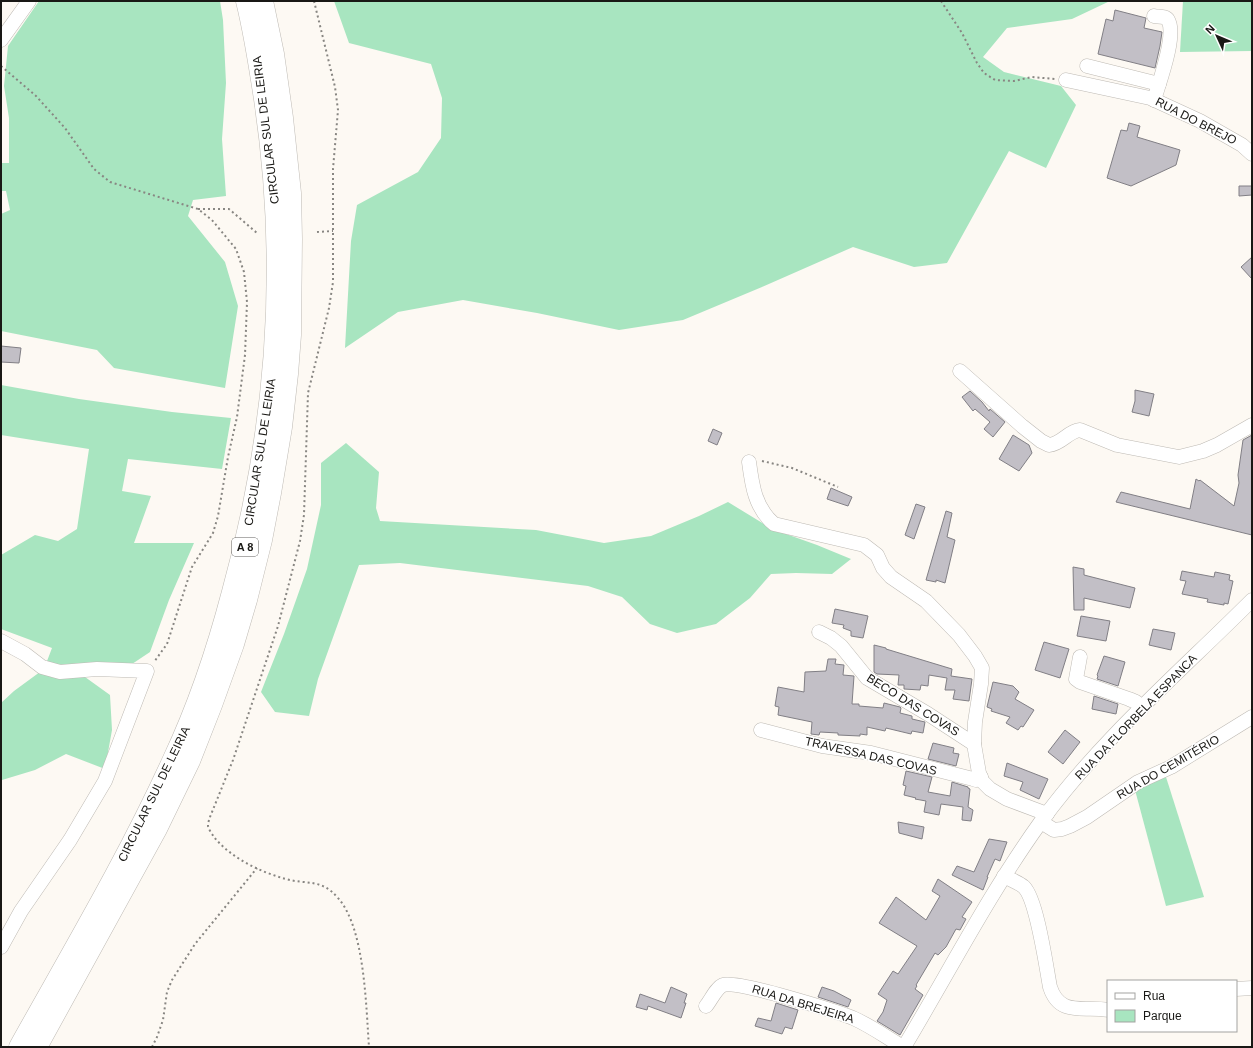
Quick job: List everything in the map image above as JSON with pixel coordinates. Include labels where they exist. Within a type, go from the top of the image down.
[{"type":"highway","name":"CIRCULAR SUL DE LEIRIA","points":[[19,1047],[104,894],[174,758],[206,679],[224,624],[245,547],[258,486],[268,415],[275,344],[277,263],[276,206],[268,128],[254,32],[246,1]]},
{"type":"highway","name":"CIRCULAR SUL DE LEIRIA","points":[[37,1047],[157,829],[190,761],[234,644],[262,540],[281,434],[288,374],[291,335],[292,239],[291,193],[283,118],[274,54],[263,1]]},
{"type":"street","points":[[1,40],[29,1]]},
{"type":"street","points":[[1154,16],[1165,18],[1169,21],[1171,32],[1168,51],[1154,100]]},
{"type":"street","points":[[1087,66],[1159,84]]},
{"type":"street","name":"RUA DO BREJO","points":[[1066,80],[1154,100],[1200,121],[1242,145],[1252,154]]},
{"type":"street","points":[[960,371],[1022,426],[1041,441],[1050,445],[1060,442],[1075,430],[1080,430],[1117,445],[1179,457],[1203,451],[1217,445],[1252,425]]},
{"type":"street","points":[[749,462],[752,485],[757,503],[766,517],[774,524],[864,545],[877,555],[883,568],[891,577],[926,601],[959,635],[975,656],[982,668],[975,722],[974,744],[981,777]]},
{"type":"street","name":"RUA DA FLORBELA ESPANCA","points":[[903,1047],[988,901],[1044,818],[1074,780],[1108,742],[1252,600]]},
{"type":"street","name":"BECO DAS COVAS","points":[[819,632],[831,638],[841,646],[867,678],[928,714],[974,744]]},
{"type":"street","points":[[1,641],[24,654],[42,667],[60,672],[97,669],[147,672],[105,781],[70,840],[20,911],[1,947]]},
{"type":"street","points":[[1080,657],[1076,679],[1080,682],[1136,702],[1142,708]]},
{"type":"street","name":"RUA DO CEMITÉRIO","points":[[981,777],[990,789],[1044,818],[1054,830],[1062,829],[1087,817],[1146,777],[1171,767],[1252,717]]},
{"type":"street","name":"TRAVESSA DAS COVAS","points":[[761,730],[822,746],[871,753],[976,780],[981,777]]},
{"type":"street","points":[[1004,876],[1024,887],[1030,898],[1036,918],[1051,992],[1068,1008],[1082,1010],[1107,1010]]},
{"type":"street","name":"RUA DA BREJEIRA","points":[[706,1006],[721,986],[732,984],[747,987],[804,1002],[847,1016],[881,1032],[903,1047]]},
{"type":"street","points":[[1237,989],[1252,988]]},
{"type":"path","points":[[941,1],[962,33],[977,63],[984,73],[995,80],[1014,81],[1032,77],[1066,80]]},
{"type":"path","points":[[1,66],[36,96],[65,128],[94,169],[110,182],[198,209],[229,209],[257,233]]},
{"type":"path","points":[[147,672],[167,644],[192,567],[213,533],[218,516],[228,457],[237,417],[245,355],[248,302],[244,272],[236,249],[212,220],[198,209]]},
{"type":"path","points":[[317,232],[333,231]]},
{"type":"path","points":[[749,462],[759,461],[792,468],[838,487]]},
{"type":"path","points":[[208,826],[211,833],[219,843],[230,852],[257,868],[287,880],[309,882],[320,885],[331,890],[344,904],[350,917],[362,963],[369,1047]]},
{"type":"path","points":[[152,1047],[158,1037],[163,1020],[167,992],[172,980],[196,944],[257,868]]},
{"type":"green space","points":[[39,1],[220,1],[223,20],[226,83],[222,139],[226,196],[193,200],[188,216],[225,262],[238,306],[225,388],[114,368],[97,350],[1,331],[1,214],[10,210],[6,191],[1,191],[1,163],[9,163],[9,118],[4,86],[8,46]]},
{"type":"green space","points":[[334,1],[1110,1],[1072,19],[1007,28],[983,57],[1004,72],[1061,86],[1076,105],[1046,168],[1009,151],[947,263],[914,267],[853,247],[683,320],[619,330],[537,313],[463,300],[398,312],[345,348],[351,241],[357,205],[418,172],[441,138],[442,98],[431,64],[349,43]]},
{"type":"green space","points":[[1183,1],[1252,1],[1252,51],[1180,52]]},
{"type":"green space","points":[[1,385],[79,399],[172,412],[231,418],[222,469],[128,459],[122,491],[151,496],[134,543],[194,543],[169,600],[150,652],[132,664],[85,677],[110,695],[112,730],[105,769],[66,754],[35,770],[2,780],[1,703],[14,691],[44,669],[52,648],[1,629],[1,555],[35,535],[58,541],[77,529],[89,449],[1,435]]},
{"type":"green space","points":[[346,443],[379,472],[376,508],[380,521],[536,530],[604,543],[651,536],[728,502],[772,529],[851,559],[832,574],[771,574],[750,598],[716,624],[677,633],[650,624],[622,597],[588,586],[400,563],[359,565],[318,679],[309,716],[275,712],[261,692],[284,634],[307,569],[321,505],[321,463]]},
{"type":"green space","points":[[1166,777],[1204,897],[1166,906],[1135,790]]},
{"type":"building","points":[[1115,10],[1146,18],[1144,28],[1162,32],[1155,68],[1098,54],[1106,19],[1113,21]]},
{"type":"building","points":[[1129,123],[1140,126],[1137,137],[1180,150],[1176,165],[1131,186],[1107,178],[1121,130],[1127,131]]},
{"type":"building","points":[[1239,186],[1252,186],[1252,195],[1239,196]]},
{"type":"building","points":[[1252,257],[1252,279],[1241,267]]},
{"type":"building","points":[[1,346],[21,348],[19,363],[1,362]]},
{"type":"building","points":[[1135,390],[1154,394],[1149,416],[1132,412],[1135,401]]},
{"type":"building","points":[[970,391],[989,411],[990,409],[1005,422],[993,437],[984,429],[990,422],[975,409],[973,411],[962,397]]},
{"type":"building","points":[[713,429],[722,433],[717,445],[708,441]]},
{"type":"building","points":[[1013,435],[1029,445],[1032,453],[1019,471],[999,459]]},
{"type":"building","points":[[1252,435],[1252,535],[1116,502],[1121,492],[1190,509],[1196,479],[1199,481],[1200,480],[1234,506],[1239,483],[1238,475],[1243,440]]},
{"type":"building","points":[[831,488],[852,497],[848,506],[827,499]]},
{"type":"building","points":[[916,504],[925,507],[914,539],[905,535]]},
{"type":"building","points":[[946,511],[952,513],[947,537],[955,540],[945,583],[936,580],[936,582],[926,580]]},
{"type":"building","points":[[1073,567],[1084,569],[1084,575],[1135,588],[1130,608],[1084,598],[1084,610],[1074,610]]},
{"type":"building","points":[[1182,571],[1214,577],[1215,572],[1230,575],[1229,580],[1233,581],[1228,604],[1224,603],[1224,605],[1207,602],[1208,599],[1182,594],[1186,581],[1180,580]]},
{"type":"building","points":[[835,609],[868,616],[863,638],[851,636],[851,631],[843,628],[844,625],[832,623]]},
{"type":"building","points":[[1081,616],[1110,621],[1106,641],[1077,636]]},
{"type":"building","points":[[1153,629],[1175,633],[1171,650],[1149,645]]},
{"type":"building","points":[[1044,642],[1069,649],[1060,678],[1035,670]]},
{"type":"building","points":[[874,645],[952,669],[951,676],[972,679],[969,701],[953,699],[955,690],[945,690],[947,678],[929,675],[928,686],[921,685],[920,690],[904,689],[904,685],[898,685],[899,675],[877,674],[874,672]]},
{"type":"building","points":[[1104,656],[1125,662],[1118,686],[1097,679]]},
{"type":"building","points":[[828,659],[836,659],[835,664],[844,665],[843,675],[854,676],[852,704],[883,708],[884,703],[900,707],[900,713],[912,716],[912,719],[925,722],[923,733],[912,731],[911,734],[886,728],[885,731],[867,727],[867,735],[838,735],[838,733],[820,732],[819,735],[811,734],[812,722],[778,715],[779,707],[775,706],[778,687],[804,692],[805,672],[826,671]]},
{"type":"building","points":[[993,682],[1013,686],[1019,692],[1015,699],[1034,710],[1023,727],[1021,726],[1018,730],[1006,723],[1010,717],[991,711],[992,709],[987,707]]},
{"type":"building","points":[[1094,696],[1118,704],[1116,714],[1092,709]]},
{"type":"building","points":[[1065,730],[1080,742],[1063,764],[1048,752]]},
{"type":"building","points":[[933,743],[954,748],[953,753],[959,754],[956,766],[928,759]]},
{"type":"building","points":[[1007,763],[1048,779],[1039,799],[1020,790],[1023,782],[1004,776]]},
{"type":"building","points":[[906,771],[932,777],[928,792],[950,796],[952,782],[968,787],[970,789],[968,807],[973,810],[971,821],[962,820],[963,807],[941,804],[939,815],[924,812],[926,801],[904,795],[906,786],[903,785]]},
{"type":"building","points":[[898,822],[924,827],[922,839],[899,833]]},
{"type":"building","points":[[989,839],[1007,842],[1000,861],[995,859],[983,890],[952,875],[957,866],[974,872]]},
{"type":"building","points":[[938,879],[972,902],[962,917],[966,919],[960,930],[956,929],[946,947],[938,955],[935,953],[916,985],[917,986],[915,989],[923,995],[900,1035],[877,1021],[883,1012],[887,1000],[878,994],[893,971],[898,974],[917,946],[879,923],[896,897],[926,920],[940,896],[932,891]]},
{"type":"building","points":[[671,987],[687,994],[684,1003],[686,1003],[681,1018],[648,1006],[647,1010],[636,1007],[640,994],[665,1003]]},
{"type":"building","points":[[822,987],[834,991],[851,1000],[848,1007],[818,997]]},
{"type":"building","points":[[776,1003],[798,1010],[792,1029],[785,1027],[782,1034],[755,1026],[758,1018],[771,1021]]}]
